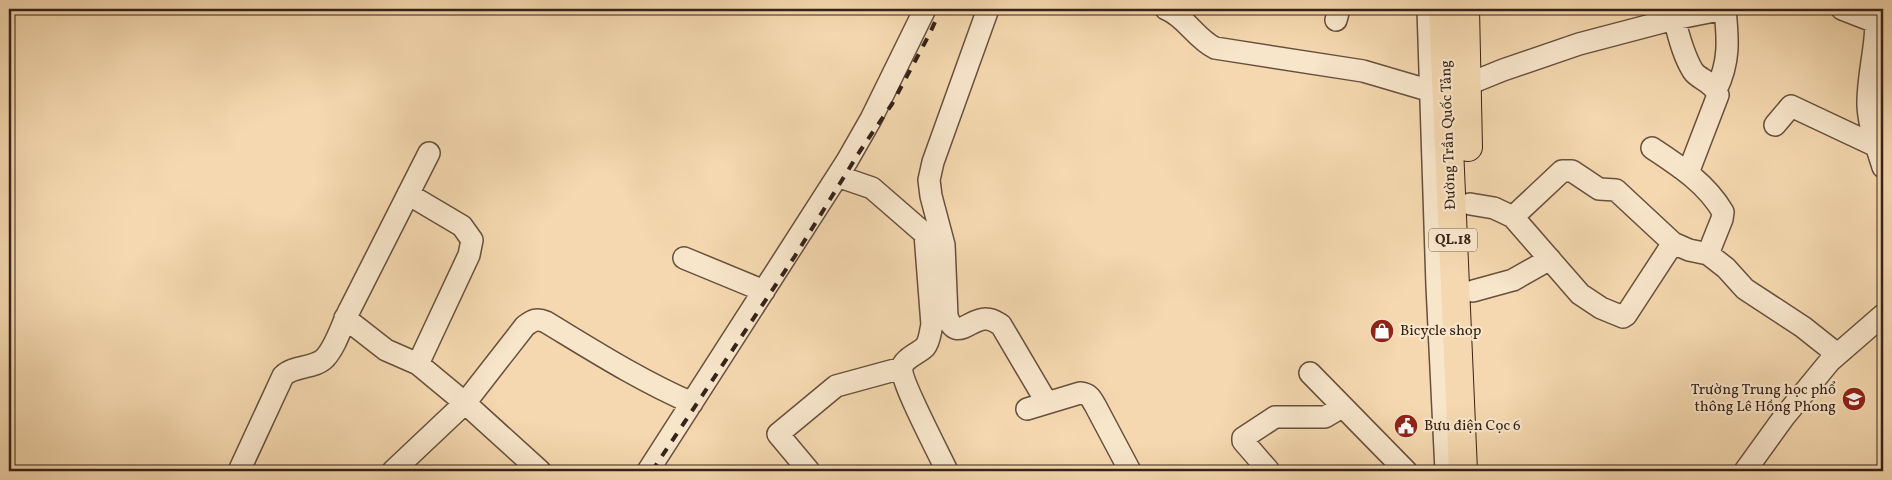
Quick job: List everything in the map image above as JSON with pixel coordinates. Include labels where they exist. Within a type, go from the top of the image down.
[{"type":"highway","name":"Đường Trần Quốc Tảng","points":[[1444,9],[1463,471]]},
{"type":"highway","name":"Đường Trần Quốc Tảng","points":[[1464,9],[1479,471]]},
{"type":"street","points":[[648,471],[843,168],[871,119],[925,9]]},
{"type":"street","points":[[988,9],[933,162],[929,180],[931,196],[944,246],[947,316],[950,325],[954,329],[960,329],[985,318],[994,320],[1001,326],[1037,406],[1080,393],[1090,396],[1130,471]]},
{"type":"street","points":[[1166,9],[1172,11],[1199,37],[1215,48],[1363,71],[1431,91]]},
{"type":"street","points":[[1428,9],[1437,286],[1446,471]]},
{"type":"street","points":[[1466,86],[1503,70],[1579,44],[1674,19],[1724,9],[1728,39],[1724,74],[1716,90]]},
{"type":"street","points":[[1842,9],[1878,19],[1874,40],[1868,107],[1876,146],[1883,167]]},
{"type":"street","points":[[1674,19],[1681,45],[1694,72],[1704,78],[1716,90],[1718,95],[1688,173]]},
{"type":"street","points":[[1775,125],[1791,106],[1876,146]]},
{"type":"street","points":[[1652,148],[1678,164],[1701,183],[1723,212],[1708,254]]},
{"type":"street","points":[[239,471],[283,376],[293,369],[324,360],[331,350],[345,318],[429,153]]},
{"type":"street","points":[[843,168],[843,178],[872,188],[925,234],[932,325],[929,340],[925,347],[904,363],[902,368],[914,401],[947,471]]},
{"type":"street","points":[[1513,218],[1562,171],[1572,171],[1599,189],[1616,190],[1673,243],[1689,250],[1708,254],[1726,268],[1745,288],[1803,327],[1837,354]]},
{"type":"street","points":[[408,194],[462,226],[472,240],[469,255],[418,364]]},
{"type":"street","points":[[1470,204],[1494,208],[1513,218],[1580,294],[1601,308],[1623,317],[1673,243]]},
{"type":"street","points":[[684,258],[764,291]]},
{"type":"street","points":[[1473,292],[1513,280],[1550,259]]},
{"type":"street","points":[[1745,471],[1784,417],[1830,361],[1883,315]]},
{"type":"street","points":[[345,318],[386,350],[418,364],[465,403],[540,471]]},
{"type":"street","points":[[393,471],[465,403],[525,326],[533,320],[539,319],[668,393],[692,403]]},
{"type":"street","points":[[809,471],[778,434],[836,386],[902,368]]},
{"type":"street","points":[[1310,373],[1406,471]]},
{"type":"street","points":[[1269,471],[1243,441],[1243,438],[1279,416],[1325,417],[1342,407]]},
{"type":"railway","points":[[652,471],[795,256],[860,151],[892,104],[941,9]]},
{"type":"place","name":"Bicycle shop","points":[[1382,331]]},
{"type":"place","name":"Trường Trung học phổ thông Lê Hồng Phong","points":[[1854,399]]},
{"type":"place","name":"Bưu điện Cọc 6","points":[[1406,426]]}]
